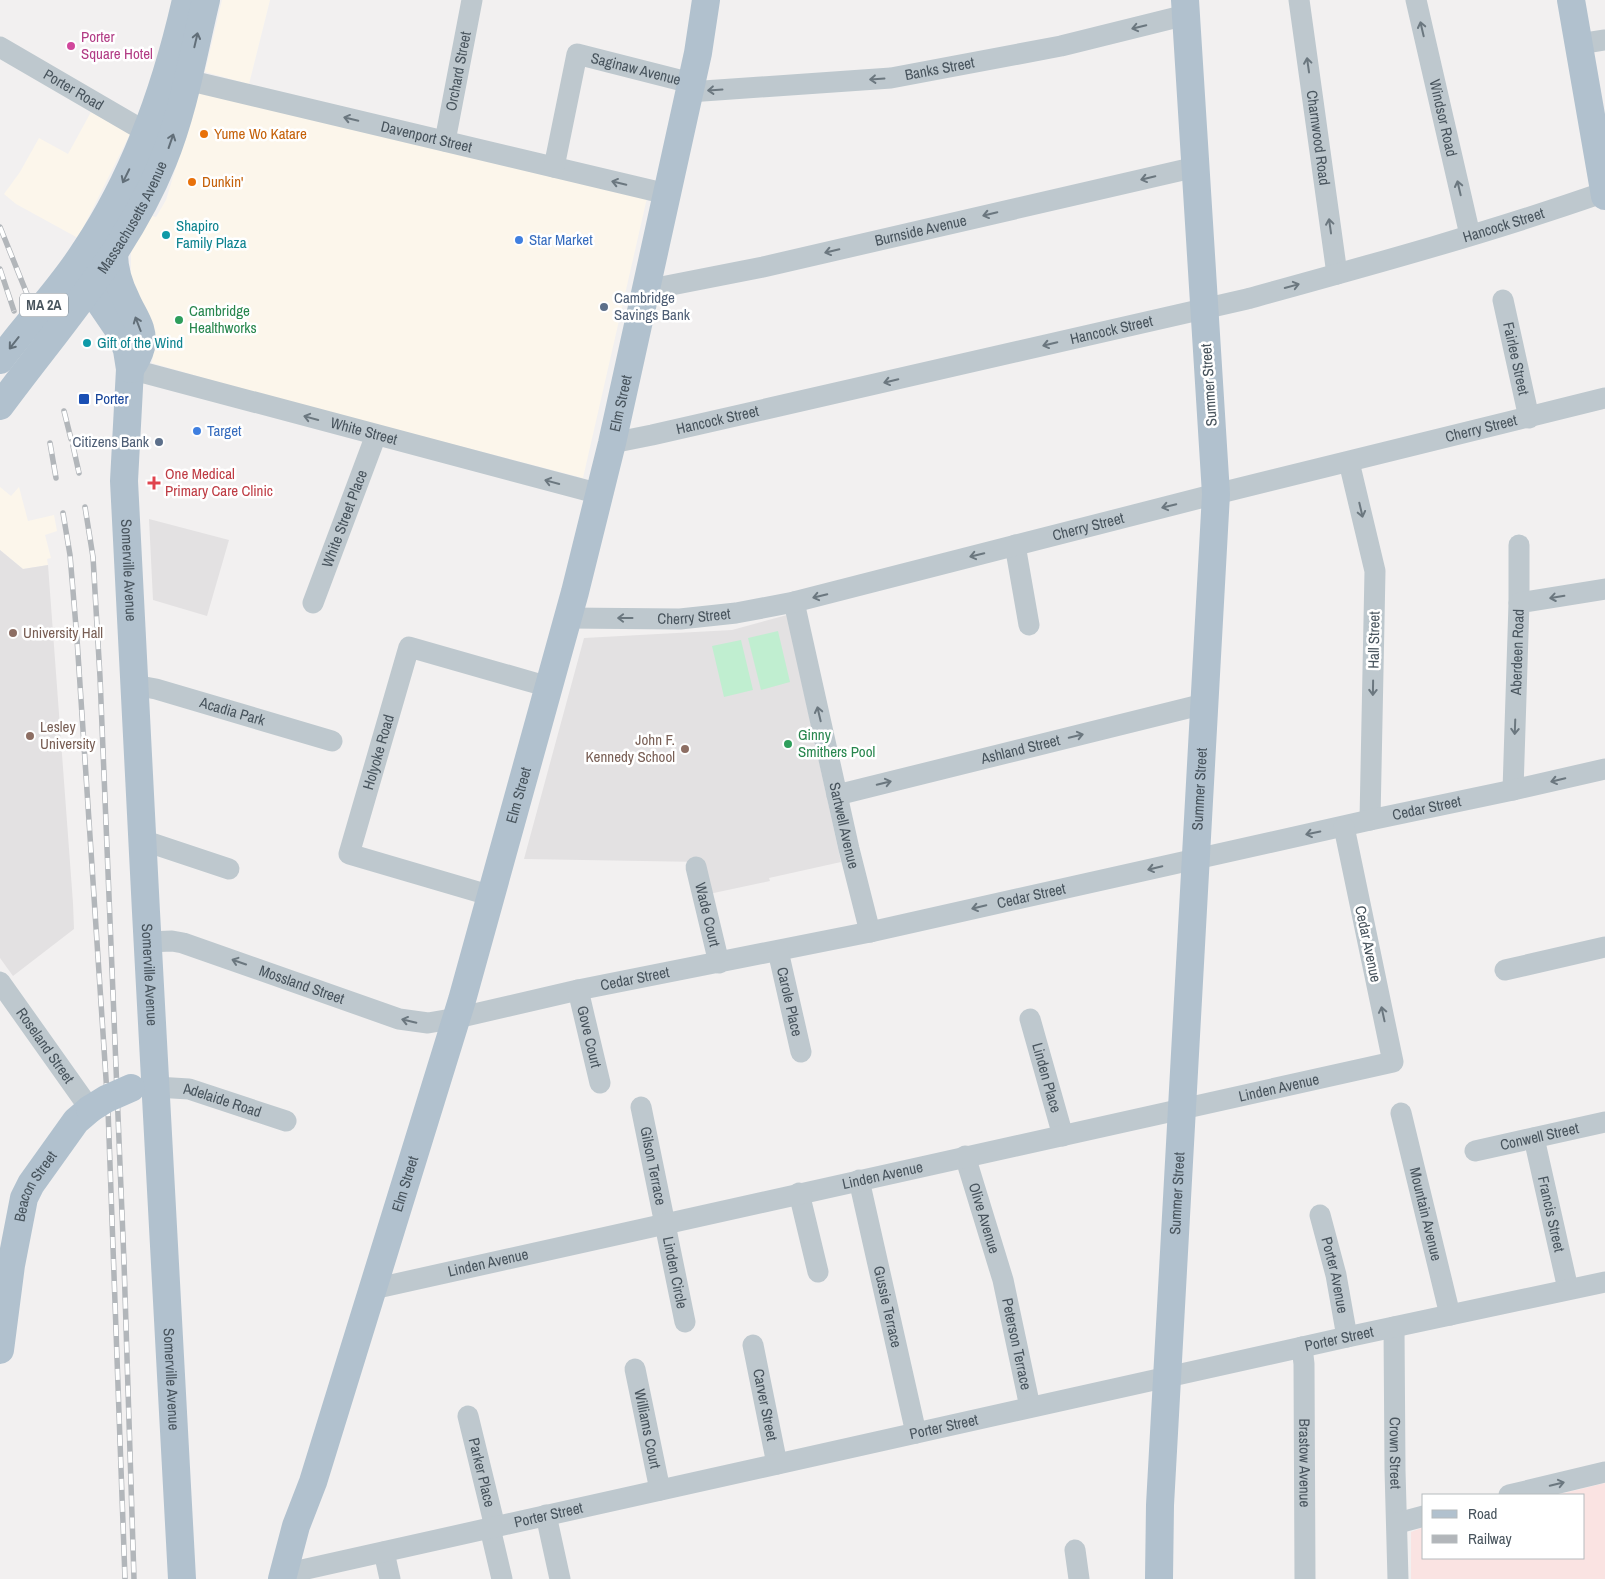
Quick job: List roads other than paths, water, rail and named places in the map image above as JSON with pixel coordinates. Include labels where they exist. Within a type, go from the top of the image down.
[{"type":"main road","name":"Massachusetts Avenue","points":[[0,360],[87,248],[119,191],[146,132],[166,75],[186,0]]},
{"type":"main road","name":"Massachusetts Avenue","points":[[4,391],[90,288],[114,253],[144,202],[163,161],[177,121],[206,0]]},
{"type":"main road","name":"Elm Street","points":[[283,1576],[296,1526],[313,1482],[457,1018],[568,618],[612,443],[690,87],[706,0]]},
{"type":"main road","points":[[1571,0],[1592,42],[1605,196]]},
{"type":"main road","name":"Summer Street","points":[[1159,1579],[1160,1505],[1216,494],[1186,8]]},
{"type":"main road","name":"Somerville Avenue","points":[[87,248],[83,267],[86,280],[120,332],[130,369],[124,473],[147,942],[144,1088],[182,1579]]},
{"type":"main road","name":"Somerville Avenue","points":[[114,253],[118,280],[142,332],[140,352],[130,369]]},
{"type":"main road","name":"Beacon Street","points":[[0,1350],[9,1227],[27,1191],[76,1121],[106,1099],[144,1088]]},
{"type":"street","name":"Orchard Street","points":[[445,141],[472,0]]},
{"type":"street","name":"Charnwood Road","points":[[1300,0],[1337,274]]},
{"type":"street","name":"Windsor Road","points":[[1416,0],[1470,235]]},
{"type":"street","name":"Banks Street","points":[[690,87],[891,78],[1061,46],[1186,8]]},
{"type":"street","name":"Porter Road","points":[[0,47],[146,132]]},
{"type":"street","name":"Saginaw Avenue","points":[[554,167],[577,54],[690,87]]},
{"type":"street","name":"Davenport Street","points":[[187,80],[667,194]]},
{"type":"street","name":"Burnside Avenue","points":[[646,290],[762,267],[1196,167]]},
{"type":"street","name":"Hancock Street","points":[[612,443],[1204,309],[1337,274],[1559,209],[1605,192]]},
{"type":"street","name":"Fairlee Street","points":[[1503,300],[1529,418]]},
{"type":"street","name":"White Street","points":[[130,369],[600,494]]},
{"type":"street","name":"Cherry Street","points":[[568,618],[680,619],[736,614],[794,602],[1216,494],[1605,398]]},
{"type":"street","name":"White Street Place","points":[[313,603],[376,435]]},
{"type":"street","name":"Hall Street","points":[[1349,462],[1375,571],[1370,820]]},
{"type":"street","points":[[1015,545],[1029,625]]},
{"type":"street","points":[[1519,545],[1519,603]]},
{"type":"street","name":"Aberdeen Road","points":[[1513,790],[1519,603],[1605,589]]},
{"type":"street","name":"Sartwell Avenue","points":[[794,602],[870,932]]},
{"type":"street","name":"Holyoke Road","points":[[492,896],[349,854],[409,647],[549,687]]},
{"type":"street","name":"Acadia Park","points":[[134,686],[156,689],[332,741]]},
{"type":"street","name":"Ashland Street","points":[[837,795],[1204,704]]},
{"type":"street","name":"Cedar Street","points":[[457,1018],[578,990],[870,932],[1605,769]]},
{"type":"street","name":"Cedar Avenue","points":[[1344,827],[1393,1062]]},
{"type":"street","points":[[142,840],[229,869]]},
{"type":"street","name":"Wade Court","points":[[696,867],[719,963]]},
{"type":"street","name":"Mossland Street","points":[[147,942],[172,941],[187,944],[406,1020],[428,1024],[457,1018]]},
{"type":"street","points":[[1505,970],[1605,947]]},
{"type":"street","name":"Carole Place","points":[[778,951],[801,1052]]},
{"type":"street","name":"Roseland Street","points":[[0,982],[90,1109]]},
{"type":"street","name":"Gove Court","points":[[578,990],[600,1083]]},
{"type":"street","name":"Linden Place","points":[[1030,1020],[1063,1136]]},
{"type":"street","name":"Linden Avenue","points":[[373,1290],[799,1193],[1393,1062]]},
{"type":"street","name":"Adelaide Road","points":[[144,1088],[189,1089],[286,1121]]},
{"type":"street","name":"Gilson Terrace","points":[[641,1107],[665,1224]]},
{"type":"street","name":"Mountain Avenue","points":[[1400,1113],[1450,1315]]},
{"type":"street","name":"Conwell Street","points":[[1475,1151],[1605,1122]]},
{"type":"street","name":"Francis Street","points":[[1534,1138],[1568,1289]]},
{"type":"street","name":"Olive Avenue","points":[[965,1156],[1003,1280]]},
{"type":"street","name":"Gussie Terrace","points":[[859,1180],[916,1433]]},
{"type":"street","points":[[799,1193],[818,1272]]},
{"type":"street","name":"Porter Avenue","points":[[1320,1215],[1336,1275],[1347,1337]]},
{"type":"street","name":"Linden Circle","points":[[665,1224],[685,1322]]},
{"type":"street","name":"Peterson Terrace","points":[[1003,1280],[1030,1407]]},
{"type":"street","name":"Porter Street","points":[[283,1576],[492,1527],[1030,1407],[1605,1282]]},
{"type":"street","name":"Crown Street","points":[[1394,1327],[1398,1579]]},
{"type":"street","name":"Carver Street","points":[[753,1345],[777,1464]]},
{"type":"street","name":"Brastow Avenue","points":[[1302,1347],[1304,1364],[1305,1579]]},
{"type":"street","name":"Williams Court","points":[[635,1369],[660,1490]]},
{"type":"street","name":"Parker Place","points":[[468,1416],[502,1579]]},
{"type":"street","points":[[1514,1494],[1605,1472]]},
{"type":"street","points":[[546,1515],[560,1579]]},
{"type":"street","points":[[1398,1523],[1422,1517]]},
{"type":"street","points":[[1074,1550],[1079,1579]]},
{"type":"street","points":[[384,1552],[390,1579]]},
{"type":"railway","points":[[0,227],[27,294]]},
{"type":"railway","points":[[0,269],[14,311]]},
{"type":"railway","points":[[64,411],[71,439]]},
{"type":"railway","points":[[50,443],[56,478]]},
{"type":"railway","points":[[73,446],[79,473]]},
{"type":"railway","points":[[85,507],[93,557],[100,677],[124,1262],[134,1579]]},
{"type":"railway","points":[[63,513],[70,555],[77,639],[108,1109],[125,1579]]},
{"type":"place","name":"Porter Square Hotel","points":[[71,46]]},
{"type":"place","name":"Yume Wo Katare","points":[[204,134]]},
{"type":"place","name":"Dunkin'","points":[[192,182]]},
{"type":"place","name":"Shapiro Family Plaza","points":[[166,235]]},
{"type":"place","name":"Star Market","points":[[519,240]]},
{"type":"place","name":"Cambridge Savings Bank","points":[[604,307]]},
{"type":"place","name":"Cambridge Healthworks","points":[[179,320]]},
{"type":"place","name":"Gift of the Wind","points":[[87,343]]},
{"type":"place","name":"Porter","points":[[84,399]]},
{"type":"place","name":"Target","points":[[197,431]]},
{"type":"place","name":"Citizens Bank","points":[[159,442]]},
{"type":"place","name":"One Medical Primary Care Clinic","points":[[154,483]]},
{"type":"place","name":"University Hall","points":[[13,633]]},
{"type":"place","name":"Lesley University","points":[[30,736]]},
{"type":"place","name":"Ginny Smithers Pool","points":[[788,744]]},
{"type":"place","name":"John F. Kennedy School","points":[[685,749]]}]
